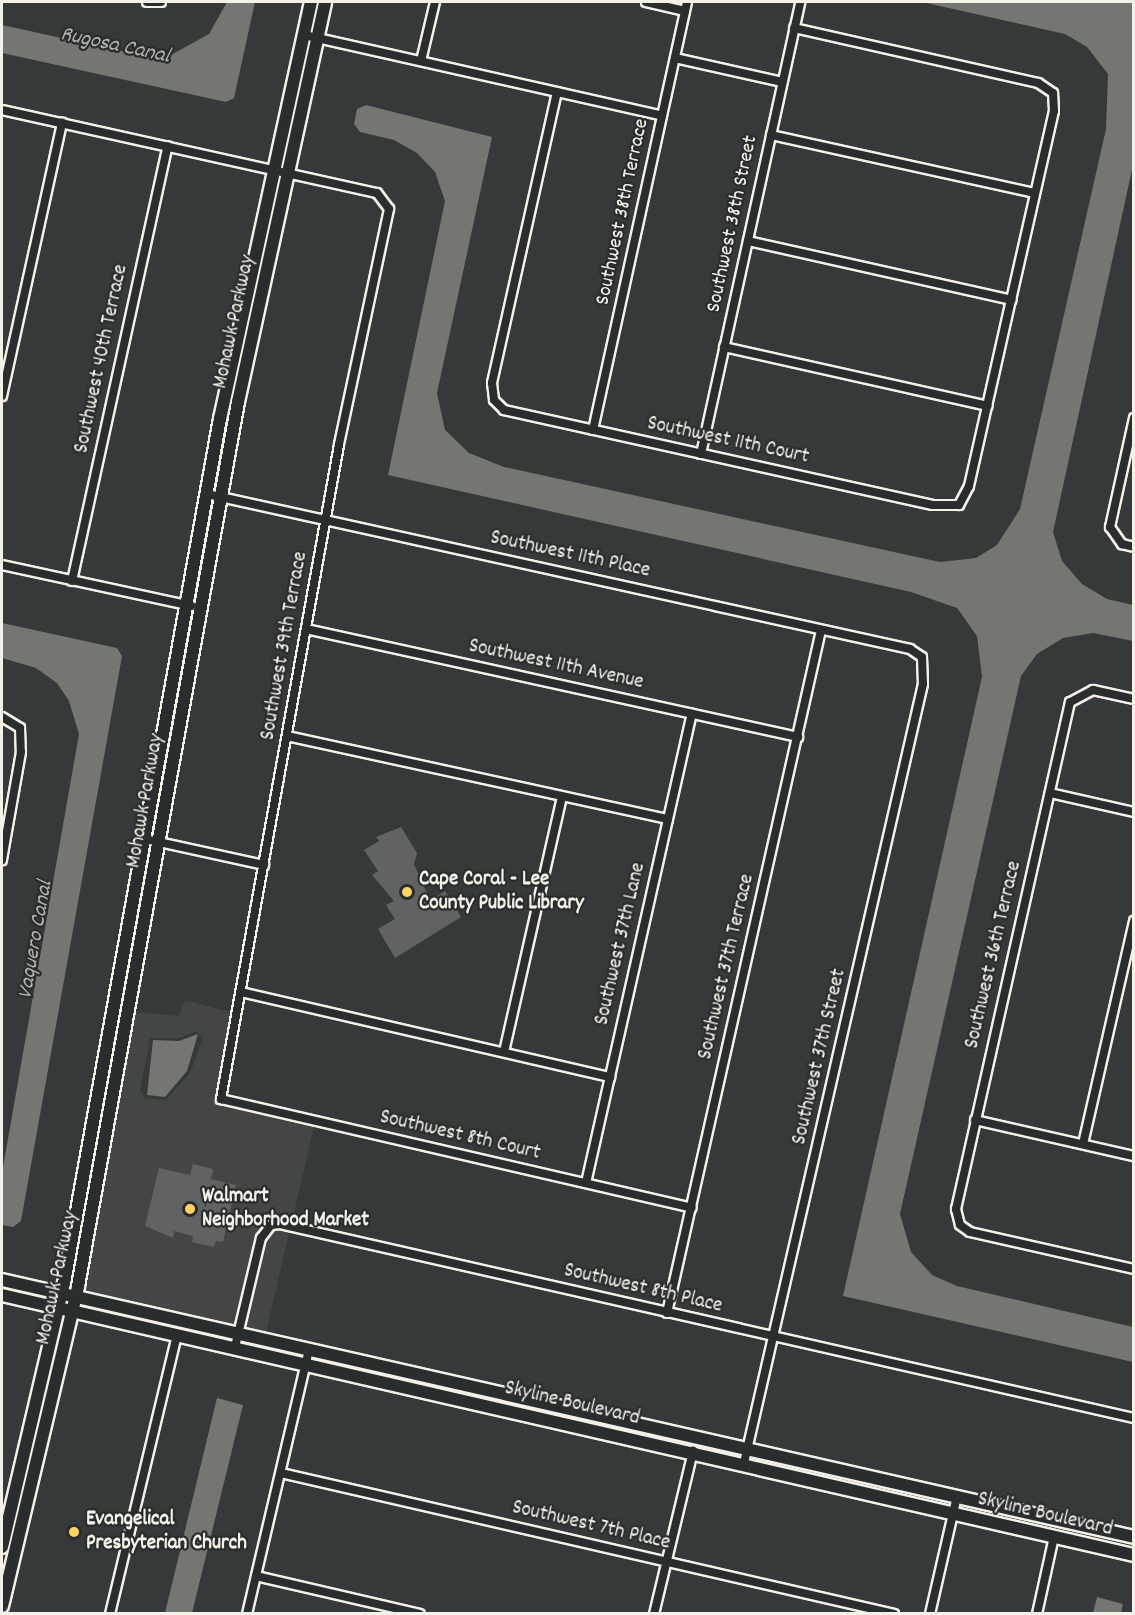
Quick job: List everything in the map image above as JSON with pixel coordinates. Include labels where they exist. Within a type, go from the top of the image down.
[{"type":"street","points":[[147,2],[161,2]]},
{"type":"street","name":"Mohawk Parkway","points":[[2,1546],[62,1294],[207,494],[311,2]]},
{"type":"street","name":"Mohawk Parkway","points":[[2,1606],[76,1297],[221,497],[325,2]]},
{"type":"street","points":[[422,62],[435,2]]},
{"type":"street","points":[[646,2],[686,6]]},
{"type":"street","name":"Southwest 38th Street","points":[[701,453],[800,2]]},
{"type":"street","name":"Southwest 38th Terrace","points":[[593,430],[686,6]]},
{"type":"street","points":[[724,347],[987,406],[1035,194],[1053,93],[1038,83],[794,28]]},
{"type":"street","points":[[304,35],[662,116]]},
{"type":"street","points":[[675,58],[782,82]]},
{"type":"street","name":"Southwest 11th Court","points":[[557,92],[492,383],[494,400],[504,410],[933,505],[959,505],[987,406]]},
{"type":"street","points":[[2,110],[288,172]]},
{"type":"street","points":[[2,396],[62,123]]},
{"type":"street","points":[[771,135],[1035,194]]},
{"type":"street","name":"Southwest 40th Terrace","points":[[72,581],[168,146]]},
{"type":"street","name":"Southwest 39th Terrace","points":[[221,1100],[326,520],[387,201],[377,193],[288,172]]},
{"type":"street","points":[[748,241],[1011,300]]},
{"type":"street","points":[[1134,418],[1112,535],[1134,547]]},
{"type":"street","name":"Southwest 11th Place","points":[[207,494],[910,649],[922,657]]},
{"type":"street","points":[[2,565],[201,608]]},
{"type":"street","name":"Southwest 11th Avenue","points":[[306,629],[798,737]]},
{"type":"street","name":"Southwest 37th Terrace","points":[[667,1313],[821,630]]},
{"type":"street","name":"Southwest 37th Street","points":[[744,1463],[775,1337],[923,684],[922,657]]},
{"type":"street","name":"Southwest 36th Terrace","points":[[1134,699],[1093,690],[1077,694],[1070,702],[956,1209],[960,1225],[1134,1269]]},
{"type":"street","name":"Southwest 37th Lane","points":[[586,1183],[692,714]]},
{"type":"street","points":[[2,717],[15,721],[21,752],[4,830],[2,860]]},
{"type":"street","points":[[287,736],[668,819]]},
{"type":"street","points":[[1050,793],[1134,812]]},
{"type":"street","points":[[504,1052],[562,796]]},
{"type":"street","points":[[145,839],[264,865]]},
{"type":"street","points":[[1083,1144],[1134,921]]},
{"type":"street","points":[[241,993],[610,1077]]},
{"type":"street","name":"Southwest 8th Court","points":[[221,1100],[692,1208]]},
{"type":"street","points":[[975,1120],[1134,1156]]},
{"type":"street","name":"Southwest 8th Place","points":[[235,1347],[261,1238],[271,1225],[279,1224],[1134,1418]]},
{"type":"street","name":"Skyline Boulevard","points":[[2,1281],[1134,1537]]},
{"type":"street","name":"Skyline Boulevard","points":[[2,1295],[693,1451],[952,1514],[1134,1555]]},
{"type":"street","points":[[110,1614],[177,1334]]},
{"type":"street","points":[[247,1614],[309,1350]]},
{"type":"street","points":[[654,1614],[693,1451]]},
{"type":"street","name":"Southwest 7th Place","points":[[281,1473],[894,1614]]},
{"type":"street","points":[[930,1614],[957,1496]]},
{"type":"street","points":[[1037,1614],[1054,1537]]},
{"type":"street","points":[[256,1576],[420,1614]]},
{"type":"shaded area","points":[[227,2],[255,2],[234,98],[226,102],[2,53],[2,25],[144,56],[171,55],[209,34]]},
{"type":"shaded area","points":[[922,2],[1133,2],[1133,165],[1053,532],[1062,561],[1082,584],[1107,599],[1133,605],[1133,641],[1093,633],[1063,638],[1037,654],[1021,676],[900,1214],[911,1252],[932,1275],[957,1286],[1133,1327],[1133,1362],[843,1296],[982,677],[977,636],[957,608],[911,592],[388,475],[445,201],[435,172],[417,153],[394,140],[360,132],[354,124],[357,109],[366,105],[492,137],[437,393],[445,430],[469,453],[504,467],[940,562],[976,558],[997,545],[1020,509],[1106,129],[1108,74],[1087,47],[1065,34]]},
{"type":"shaded area","points":[[2,623],[117,648],[122,656],[21,1221],[13,1227],[2,1225],[2,1173],[79,734],[69,701],[57,683],[36,668],[2,658]]},
{"type":"shaded area","points":[[185,1000],[237,1014],[222,1105],[314,1127],[265,1336],[81,1294],[132,1012],[179,1016]],"holes":[[[197,1031],[203,1039],[190,1073],[166,1100],[145,1098],[140,1091],[150,1038],[179,1038]]]},
{"type":"shaded area","points":[[198,1034],[187,1071],[165,1097],[147,1095],[153,1040],[179,1041]]},
{"type":"shaded area","points":[[217,1398],[243,1405],[192,1613],[165,1613]]},
{"type":"shaded area","points":[[1097,1597],[1123,1604],[1121,1613],[1093,1613]]},
{"type":"building","name":"Cape Coral - Lee County Public Library","points":[[401,827],[417,853],[414,864],[430,900],[445,891],[461,917],[395,958],[378,929],[395,919],[386,905],[394,901],[372,875],[378,871],[364,850],[379,841],[376,837]]},
{"type":"building","name":"Walmart Neighborhood Market","points":[[193,1164],[213,1169],[211,1179],[236,1185],[223,1242],[216,1241],[214,1247],[192,1242],[193,1236],[174,1231],[173,1238],[145,1226],[159,1168],[190,1175]]},
{"type":"place","name":"Cape Coral - Lee County Public Library","points":[[407,892]]},
{"type":"place","name":"Walmart Neighborhood Market","points":[[190,1209]]},
{"type":"place","name":"Evangelical Presbyterian Church","points":[[74,1532]]},
{"type":"water label","name":"Rugosa Canal","points":[[115,46]]},
{"type":"water label","name":"Vaquero Canal","points":[[36,940]]}]
